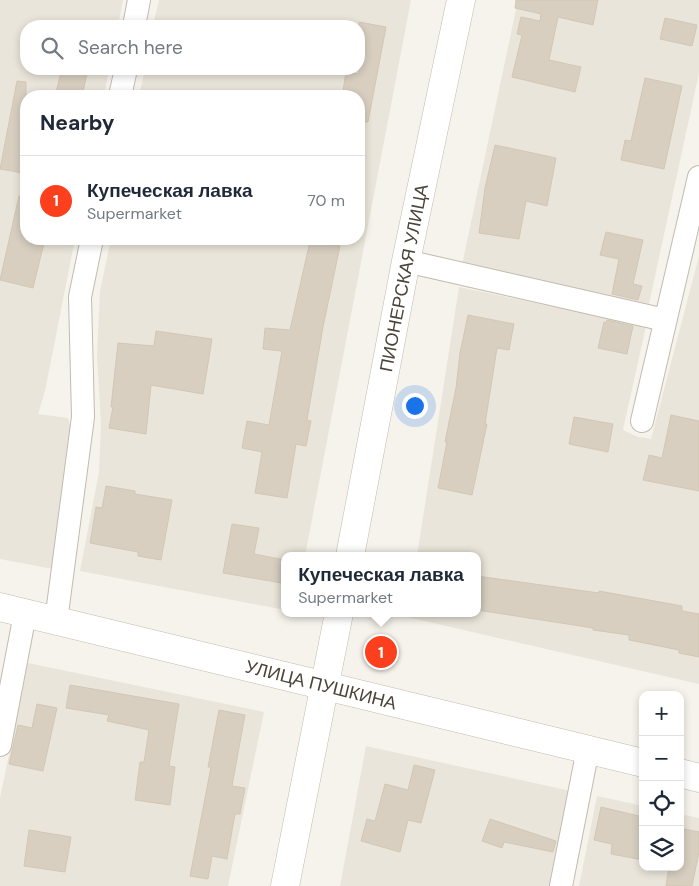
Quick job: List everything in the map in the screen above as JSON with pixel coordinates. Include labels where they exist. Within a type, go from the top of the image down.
[{"type":"street","points":[[135,20],[139,0]]},
{"type":"street","name":"ПИОНЕРСКАЯ УЛИЦА","points":[[351,552],[406,261],[461,0]]},
{"type":"street","points":[[121,90],[125,75]]},
{"type":"street","points":[[642,420],[699,177]]},
{"type":"street","points":[[56,621],[83,417],[80,297],[91,245]]},
{"type":"street","points":[[406,261],[665,320]]},
{"type":"street","points":[[0,745],[12,611]]},
{"type":"street","name":"УЛИЦА ПУШКИНА","points":[[12,611],[588,749],[639,763]]},
{"type":"street","points":[[285,886],[338,617]]},
{"type":"street","points":[[561,886],[588,749]]},
{"type":"street","points":[[684,774],[699,778]]},
{"type":"shaded area","points":[[0,0],[123,0],[119,20],[20,20],[20,75],[108,75],[105,90],[20,90],[20,245],[74,245],[45,391],[38,414],[68,418],[72,432],[53,569],[0,559]]},
{"type":"shaded area","points":[[159,0],[411,0],[365,241],[365,90],[140,90],[144,75],[365,75],[365,20],[154,20]]},
{"type":"shaded area","points":[[518,0],[699,0],[699,73],[649,304],[462,265]]},
{"type":"shaded area","points":[[110,245],[364,245],[306,552],[281,552],[281,609],[80,571],[99,472],[101,426],[97,355],[100,291]]},
{"type":"shaded area","points":[[699,256],[699,684],[407,617],[481,617],[481,552],[418,552],[459,287],[646,326],[623,430],[638,437],[651,439]]},
{"type":"shaded area","points":[[28,663],[264,712],[228,886],[0,886],[0,798]]},
{"type":"shaded area","points":[[366,746],[571,791],[553,886],[340,886]]},
{"type":"shaded area","points":[[597,796],[639,805],[639,871],[684,871],[684,815],[699,818],[699,886],[579,886]]},
{"type":"building","points":[[516,0],[598,0],[593,25],[558,17],[549,60],[581,67],[575,92],[512,77],[522,35],[517,34],[521,17],[540,21],[541,14],[515,8]]},
{"type":"building","points":[[665,18],[697,25],[692,46],[660,39]]},
{"type":"building","points":[[365,23],[386,27],[368,122],[365,122],[365,90],[343,90],[346,75],[365,75]]},
{"type":"building","points":[[60,75],[87,75],[83,90],[57,90]]},
{"type":"building","points":[[645,78],[682,86],[664,169],[621,160],[625,140],[631,141]]},
{"type":"building","points":[[17,81],[26,82],[26,90],[20,90],[20,172],[0,169]]},
{"type":"building","points":[[495,145],[556,158],[547,206],[526,201],[519,239],[479,233],[485,188]]},
{"type":"building","points":[[20,196],[20,245],[44,245],[33,288],[0,280]]},
{"type":"building","points":[[606,232],[643,240],[633,284],[642,286],[638,300],[612,294],[619,259],[600,255]]},
{"type":"building","points":[[309,245],[340,246],[323,327],[307,420],[311,421],[306,446],[296,444],[287,498],[255,493],[262,452],[242,448],[247,421],[269,425],[282,351],[263,349],[265,328],[290,330]]},
{"type":"building","points":[[468,315],[514,324],[509,350],[497,348],[485,424],[487,424],[472,495],[438,488]]},
{"type":"building","points":[[607,320],[633,326],[627,354],[598,348],[604,322],[606,323]]},
{"type":"building","points":[[156,331],[212,339],[203,394],[151,385],[146,434],[109,428],[113,407],[111,407],[118,343],[154,346]]},
{"type":"building","points":[[671,415],[699,421],[699,491],[643,480],[649,455],[662,458]]},
{"type":"building","points":[[574,417],[613,424],[608,452],[569,444]]},
{"type":"building","points":[[106,486],[135,491],[135,494],[172,500],[161,560],[138,556],[138,552],[90,543],[96,507],[102,508]]},
{"type":"building","points":[[232,524],[259,528],[254,554],[281,559],[281,583],[223,573]]},
{"type":"building","points":[[481,577],[599,593],[599,591],[682,606],[682,611],[699,614],[699,657],[679,653],[679,650],[629,640],[629,635],[593,630],[593,628],[481,611]]},
{"type":"building","points":[[70,685],[179,704],[169,766],[175,767],[170,805],[135,800],[140,762],[144,762],[149,730],[107,721],[109,715],[66,708]]},
{"type":"building","points":[[37,704],[57,708],[43,771],[9,764],[18,725],[32,728]]},
{"type":"building","points":[[219,710],[245,715],[232,786],[245,788],[240,814],[235,814],[227,859],[212,856],[208,879],[190,876],[211,767],[208,767]]},
{"type":"building","points":[[414,765],[435,770],[421,823],[408,820],[400,852],[361,841],[367,819],[375,821],[385,784],[408,790]]},
{"type":"building","points":[[601,807],[639,816],[639,859],[611,854],[612,844],[594,840]]},
{"type":"building","points":[[490,819],[556,841],[553,852],[504,842],[502,848],[482,841]]},
{"type":"building","points":[[684,829],[699,832],[699,852],[692,886],[666,886],[668,871],[684,871]]},
{"type":"building","points":[[29,830],[71,837],[65,872],[24,866]]},
{"type":"place","name":"Купеческая лавка","points":[[381,652]]}]
